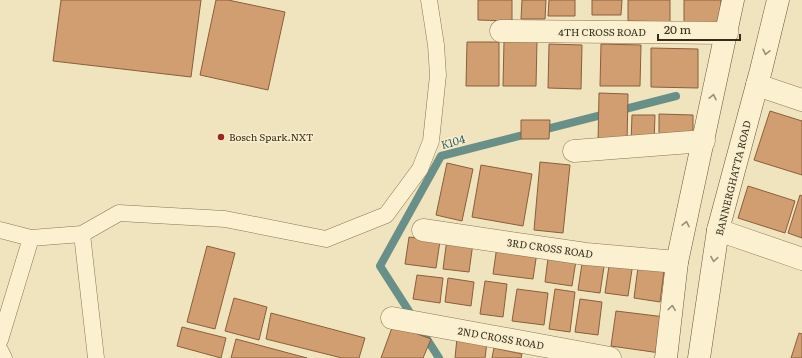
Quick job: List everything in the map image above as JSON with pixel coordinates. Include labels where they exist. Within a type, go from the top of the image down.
[{"type":"street","points":[[666,358],[677,262],[734,0]]},
{"type":"street","name":"BANNERGHATTA ROAD","points":[[699,358],[718,230],[778,0]]},
{"type":"street","name":"4TH CROSS ROAD","points":[[501,31],[727,33]]},
{"type":"street","points":[[757,85],[802,100]]},
{"type":"street","points":[[574,151],[704,141]]},
{"type":"street","name":"3RD CROSS ROAD","points":[[423,230],[586,254],[677,262]]},
{"type":"street","points":[[718,230],[802,259]]},
{"type":"street","name":"2ND CROSS ROAD","points":[[392,318],[610,358]]},
{"type":"lane","points":[[0,230],[31,238],[82,234],[119,213],[225,219],[326,239],[386,215],[420,169],[431,141],[438,75],[436,44],[429,0]]},
{"type":"lane","points":[[82,234],[96,358]]},
{"type":"lane","points":[[0,340],[31,238]]},
{"type":"lane","points":[[0,350],[4,358]]},
{"type":"building","points":[[61,0],[201,0],[191,77],[53,61]]},
{"type":"building","points":[[216,0],[228,0],[285,12],[268,90],[200,75]]},
{"type":"building","points":[[478,0],[512,0],[512,21],[478,20]]},
{"type":"building","points":[[522,0],[546,0],[545,19],[521,19]]},
{"type":"building","points":[[549,0],[575,0],[575,16],[548,16]]},
{"type":"building","points":[[592,0],[622,0],[621,15],[592,15]]},
{"type":"building","points":[[628,0],[670,0],[670,22],[628,21]]},
{"type":"building","points":[[684,0],[721,0],[721,23],[684,22]]},
{"type":"building","points":[[504,41],[537,41],[536,86],[503,86]]},
{"type":"building","points":[[467,42],[499,42],[499,86],[466,86]]},
{"type":"building","points":[[549,44],[582,45],[581,89],[548,88]]},
{"type":"building","points":[[601,44],[641,45],[640,86],[600,86]]},
{"type":"building","points":[[651,48],[698,49],[698,88],[651,87]]},
{"type":"building","points":[[599,93],[628,94],[627,143],[598,143]]},
{"type":"building","points":[[770,111],[802,121],[802,175],[754,160]]},
{"type":"building","points":[[659,114],[693,115],[693,141],[659,140]]},
{"type":"building","points":[[632,115],[655,115],[654,144],[631,143]]},
{"type":"building","points":[[521,120],[550,120],[549,139],[521,139]]},
{"type":"building","points":[[540,162],[570,165],[563,233],[534,230]]},
{"type":"building","points":[[447,163],[473,169],[462,221],[436,215]]},
{"type":"building","points":[[481,165],[532,174],[523,226],[472,217]]},
{"type":"building","points":[[748,186],[795,201],[785,233],[738,218]]},
{"type":"building","points":[[800,195],[802,196],[802,238],[788,233]]},
{"type":"building","points":[[409,237],[440,241],[436,268],[405,264]]},
{"type":"building","points":[[447,239],[473,243],[469,272],[443,269]]},
{"type":"building","points":[[207,246],[235,253],[215,329],[187,322]]},
{"type":"building","points":[[497,246],[537,252],[533,279],[493,274]]},
{"type":"building","points":[[549,250],[577,254],[572,286],[545,282]]},
{"type":"building","points":[[583,257],[605,260],[600,293],[578,290]]},
{"type":"building","points":[[610,259],[633,263],[628,296],[605,293]]},
{"type":"building","points":[[638,267],[664,271],[660,302],[634,298]]},
{"type":"building","points":[[417,275],[443,278],[440,303],[413,299]]},
{"type":"building","points":[[448,278],[474,282],[471,306],[445,302]]},
{"type":"building","points":[[485,281],[507,284],[503,317],[480,314]]},
{"type":"building","points":[[517,289],[548,293],[544,325],[512,321]]},
{"type":"building","points":[[555,289],[575,292],[570,332],[549,329]]},
{"type":"building","points":[[234,298],[267,307],[259,340],[225,331]]},
{"type":"building","points":[[580,299],[602,302],[598,335],[575,332]]},
{"type":"building","points":[[616,311],[665,317],[660,353],[611,346]]},
{"type":"building","points":[[271,313],[365,338],[359,358],[342,358],[266,339]]},
{"type":"building","points":[[393,325],[431,339],[423,358],[381,358]]},
{"type":"building","points":[[182,327],[226,338],[221,358],[177,346]]},
{"type":"building","points":[[799,333],[802,334],[802,358],[791,358]]},
{"type":"building","points":[[457,338],[487,342],[485,358],[455,358]]},
{"type":"building","points":[[236,339],[307,358],[231,358]]},
{"type":"building","points":[[494,348],[522,354],[521,358],[492,358]]},
{"type":"waterway","name":"K104","points":[[439,358],[380,266],[441,156],[676,96]]},
{"type":"place","name":"Bosch Spark.NXT","points":[[221,137]]}]
